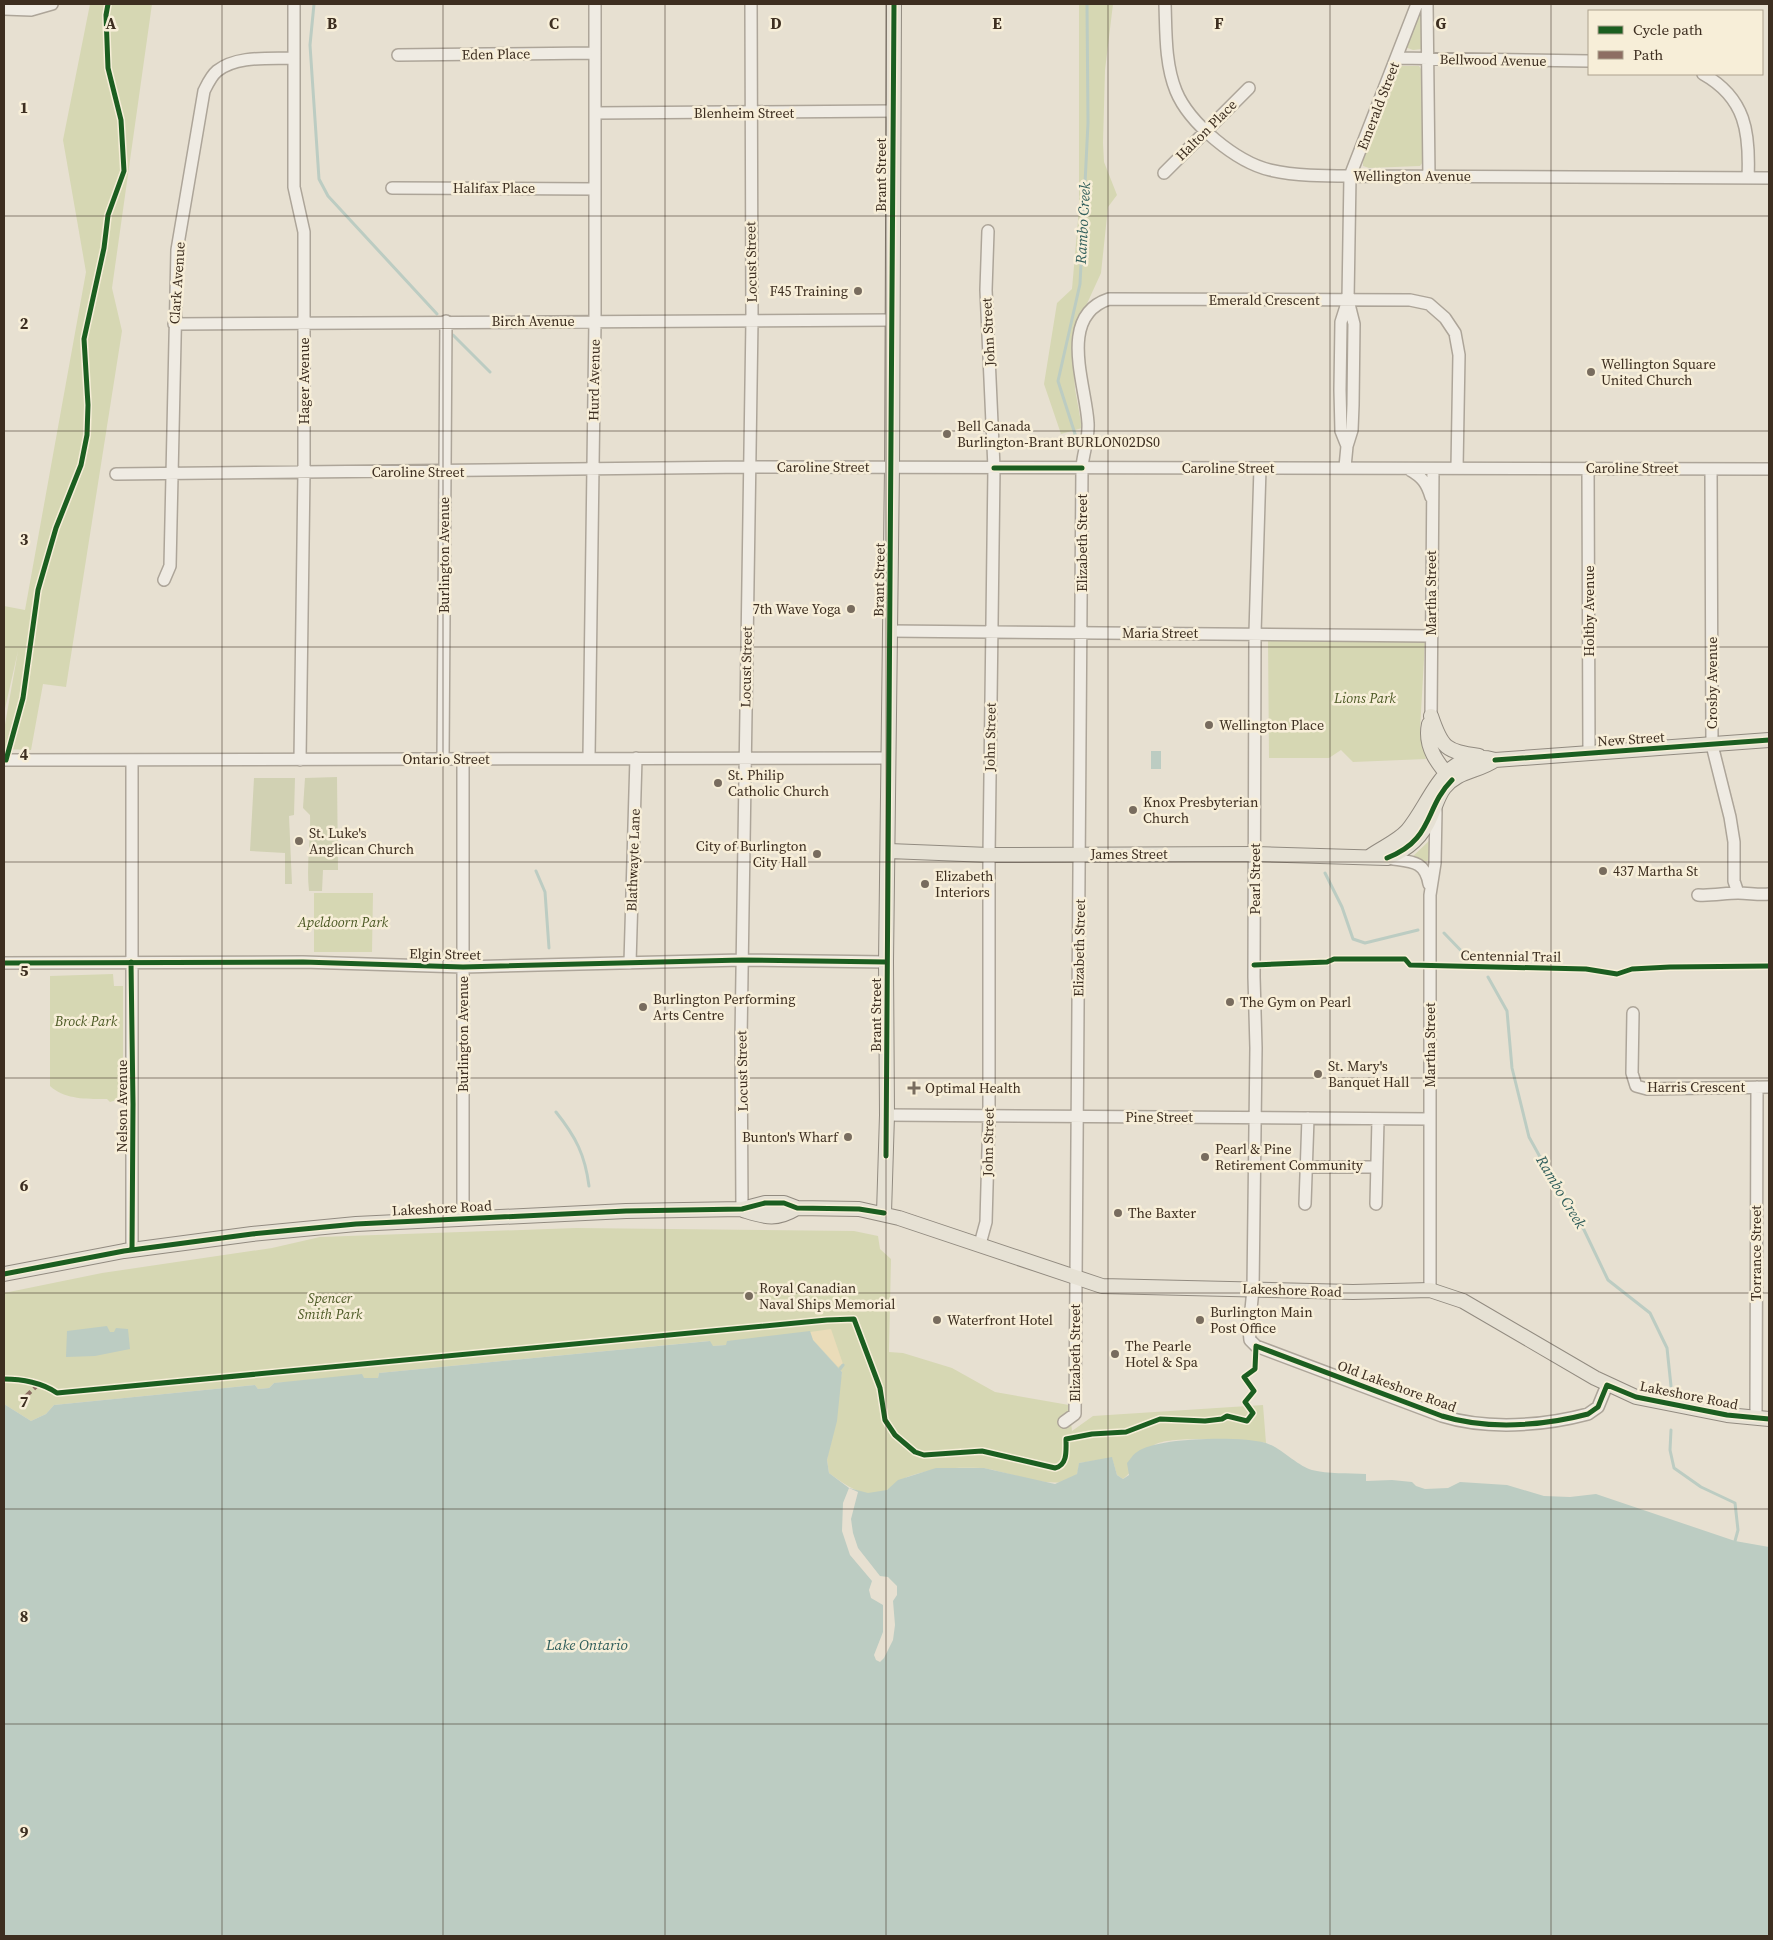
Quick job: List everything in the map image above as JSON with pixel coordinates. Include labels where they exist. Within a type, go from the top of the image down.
[{"type":"main road","name":"Brant Street","points":[[884,1213],[887,1115],[886,962],[889,852],[888,758],[892,467],[894,4]]},
{"type":"main road","points":[[1431,716],[1437,735],[1447,748],[1455,752],[1489,759]]},
{"type":"main road","points":[[1431,716],[1428,729],[1434,760],[1449,776]]},
{"type":"main road","name":"New Street","points":[[1449,776],[1466,761],[1589,754],[1769,740]]},
{"type":"main road","points":[[1387,858],[1405,849],[1422,834],[1449,776]]},
{"type":"main road","points":[[1369,857],[1408,830],[1433,788],[1449,776]]},
{"type":"main road","name":"James Street","points":[[889,852],[989,855],[1255,854],[1387,858]]},
{"type":"main road","name":"Lakeshore Road","points":[[4,1274],[132,1250],[337,1226],[626,1211],[742,1209],[765,1203],[784,1203],[797,1208],[859,1209],[884,1213],[1102,1286],[1353,1292],[1430,1290],[1463,1301],[1607,1385],[1636,1397],[1763,1419]]},
{"type":"street","points":[[4,9],[31,10],[46,8],[52,4]]},
{"type":"street","name":"Hager Avenue","points":[[294,4],[294,187],[304,232],[304,472],[300,760]]},
{"type":"street","name":"Hurd Avenue","points":[[589,756],[595,321],[595,4]]},
{"type":"street","name":"Locust Street","points":[[742,1209],[742,960],[748,467],[752,320],[751,4]]},
{"type":"street","name":"Wellington Avenue","points":[[1165,4],[1168,60],[1176,91],[1192,119],[1205,131],[1242,157],[1269,170],[1308,175],[1350,176],[1769,178]]},
{"type":"street","name":"Emerald Street","points":[[1345,468],[1346,446],[1352,430],[1353,405],[1354,324],[1348,300],[1350,176],[1417,4]]},
{"type":"street","points":[[1427,4],[1429,176]]},
{"type":"street","name":"Eden Place","points":[[398,55],[595,53]]},
{"type":"street","name":"Clark Avenue","points":[[164,580],[170,566],[177,250],[204,91],[215,72],[230,63],[294,58]]},
{"type":"street","name":"Bellwood Avenue","points":[[1396,58],[1588,61]]},
{"type":"street","points":[[1705,75],[1714,80],[1728,94],[1744,117],[1750,144],[1748,178]]},
{"type":"street","name":"Halton Place","points":[[1164,173],[1249,88]]},
{"type":"street","name":"Blenheim Street","points":[[595,113],[750,113],[893,110]]},
{"type":"street","name":"Halifax Place","points":[[392,188],[595,189]]},
{"type":"street","name":"John Street","points":[[980,1244],[986,1222],[989,1115],[989,855],[994,468],[986,290],[988,231]]},
{"type":"street","name":"Emerald Crescent","points":[[1082,468],[1083,454],[1088,445],[1088,421],[1078,362],[1078,344],[1082,325],[1097,302],[1110,299],[1410,300],[1428,304],[1445,318],[1455,333],[1459,355],[1457,468]]},
{"type":"street","name":"Birch Avenue","points":[[174,324],[892,320]]},
{"type":"street","name":"Burlington Avenue","points":[[443,759],[446,321]]},
{"type":"street","name":"Caroline Street","points":[[116,474],[748,467],[1769,469]]},
{"type":"street","name":"Elizabeth Street","points":[[1064,1422],[1075,1414],[1081,854],[1082,468]]},
{"type":"street","name":"Pearl Street","points":[[1253,1289],[1255,633],[1260,468]]},
{"type":"street","name":"Holtby Avenue","points":[[1588,468],[1589,754]]},
{"type":"street","points":[[1408,469],[1424,482],[1432,500]]},
{"type":"street","name":"Martha Street","points":[[1431,716],[1433,469]]},
{"type":"street","name":"Crosby Avenue","points":[[1711,469],[1712,745],[1730,817],[1734,842],[1734,881],[1738,893]]},
{"type":"street","name":"Maria Street","points":[[889,631],[1431,636]]},
{"type":"street","name":"Ontario Street","points":[[4,760],[463,760],[589,756],[636,758],[888,758]]},
{"type":"street","name":"Blathwayte Lane","points":[[630,963],[636,758]]},
{"type":"street","name":"Burlington Avenue","points":[[463,760],[463,1219]]},
{"type":"street","name":"Nelson Avenue","points":[[132,761],[132,1250]]},
{"type":"street","name":"Martha Street","points":[[1430,1290],[1430,895],[1435,863],[1437,801]]},
{"type":"street","points":[[1387,858],[1414,863],[1423,867],[1427,874],[1430,895]]},
{"type":"street","points":[[1698,895],[1769,894]]},
{"type":"street","name":"Elgin Street","points":[[4,963],[303,962],[463,967],[742,960],[886,962]]},
{"type":"street","name":"Harris Crescent","points":[[1633,1013],[1632,1073],[1636,1086],[1647,1089],[1769,1087]]},
{"type":"street","name":"Torrance Street","points":[[1757,1087],[1763,1419]]},
{"type":"street","name":"Pine Street","points":[[887,1115],[1430,1119]]},
{"type":"street","points":[[1305,1204],[1308,1118]]},
{"type":"street","points":[[1376,1204],[1378,1119]]},
{"type":"street","points":[[1306,1167],[1376,1167]]},
{"type":"street","name":"Old Lakeshore Road","points":[[1253,1289],[1249,1334],[1250,1340],[1256,1346],[1468,1424],[1505,1425],[1588,1414],[1598,1407],[1607,1385]]},
{"type":"green space","points":[[90,4],[152,4],[112,288],[122,331],[66,687],[43,684],[31,750],[4,749],[4,730],[18,651],[4,713],[4,606],[25,610],[86,272],[63,140]]},
{"type":"green space","points":[[1079,4],[1113,4],[1105,70],[1103,143],[1104,162],[1117,195],[1108,207],[1101,273],[1085,308],[1073,354],[1075,389],[1082,428],[1061,434],[1044,384],[1057,303],[1072,289],[1079,209]]},
{"type":"green space","points":[[1423,6],[1422,49],[1413,50],[1405,47]]},
{"type":"green space","points":[[1401,66],[1419,66],[1423,72],[1423,162],[1420,166],[1369,168],[1363,166],[1363,159],[1395,71]]},
{"type":"green space","name":"Lions Park","points":[[1268,640],[1425,641],[1420,730],[1426,759],[1353,762],[1341,750],[1329,758],[1269,758]]},
{"type":"green space","points":[[337,777],[338,870],[323,870],[322,891],[309,891],[310,815],[303,808],[305,778]]},
{"type":"green space","points":[[254,778],[295,778],[294,815],[289,816],[292,884],[285,884],[285,853],[250,851]]},
{"type":"green space","points":[[1430,840],[1430,860],[1423,862],[1411,858]]},
{"type":"green space","name":"Apeldoorn Park","points":[[314,893],[373,893],[372,952],[314,952]]},
{"type":"green space","name":"Brock Park","points":[[113,974],[114,986],[123,986],[123,1098],[110,1102],[107,1099],[77,1098],[56,1091],[50,1086],[50,976]]},
{"type":"green space","name":"Spencer Smith Park","points":[[576,1228],[854,1231],[878,1236],[880,1249],[891,1259],[889,1352],[903,1353],[952,1368],[995,1392],[1069,1405],[1072,1431],[1093,1416],[1263,1405],[1266,1443],[1208,1439],[1163,1442],[1150,1448],[1123,1479],[1117,1475],[1112,1458],[1079,1463],[1077,1474],[1069,1480],[1059,1482],[1032,1480],[991,1469],[954,1468],[928,1471],[910,1476],[879,1493],[864,1493],[849,1487],[829,1473],[827,1460],[842,1372],[813,1340],[712,1346],[709,1341],[379,1373],[378,1378],[274,1383],[269,1388],[258,1389],[255,1385],[54,1405],[46,1414],[31,1421],[4,1404],[4,1293],[102,1273],[272,1248],[320,1237]]},
{"type":"sand","points":[[831,1329],[843,1364],[838,1367],[813,1340],[810,1332]]},
{"type":"water","points":[[1151,751],[1161,751],[1161,769],[1151,769]]},
{"type":"water","points":[[107,1326],[110,1332],[114,1332],[116,1328],[128,1329],[130,1349],[95,1356],[66,1357],[67,1331]]},
{"type":"water","name":"Lake Ontario","points":[[810,1331],[813,1340],[842,1372],[837,1421],[827,1460],[829,1473],[849,1488],[868,1493],[887,1490],[898,1480],[936,1468],[984,1468],[1055,1484],[1077,1474],[1079,1463],[1112,1457],[1117,1475],[1123,1479],[1129,1475],[1127,1463],[1136,1453],[1147,1447],[1162,1443],[1200,1439],[1239,1439],[1272,1445],[1301,1465],[1312,1470],[1331,1473],[1366,1474],[1366,1481],[1392,1480],[1412,1482],[1416,1486],[1425,1489],[1448,1488],[1460,1482],[1507,1485],[1544,1496],[1570,1497],[1596,1494],[1735,1541],[1769,1547],[1769,1936],[4,1936],[4,1404],[31,1421],[46,1414],[54,1405],[255,1385],[258,1389],[269,1388],[274,1383],[362,1374],[364,1378],[378,1378],[379,1373],[710,1341],[713,1346],[726,1345],[727,1341]]},
{"type":"pier","points":[[849,1488],[858,1492],[851,1519],[858,1548],[880,1576],[888,1577],[897,1586],[897,1595],[893,1601],[895,1625],[893,1640],[880,1662],[876,1660],[874,1655],[883,1632],[883,1605],[871,1598],[869,1590],[872,1581],[850,1555],[842,1531],[843,1503]]},
{"type":"waterway","points":[[314,4],[310,45],[319,179],[328,196],[437,314]]},
{"type":"waterway","name":"Rambo Creek","points":[[1076,437],[1058,381],[1080,284],[1088,123],[1087,4]]},
{"type":"waterway","points":[[453,335],[490,372]]},
{"type":"waterway","points":[[536,871],[545,892],[549,948]]},
{"type":"waterway","name":"Rambo Creek","points":[[1325,873],[1342,907],[1353,939],[1365,943],[1418,930]]},
{"type":"waterway","name":"Rambo Creek","points":[[1444,933],[1471,961]]},
{"type":"waterway","name":"Rambo Creek","points":[[1488,977],[1507,1011],[1512,1068],[1529,1137],[1555,1184],[1574,1209],[1608,1280],[1650,1313],[1667,1348],[1671,1386]]},
{"type":"waterway","points":[[556,1112],[578,1147],[585,1165],[589,1186]]},
{"type":"waterway","points":[[840,1369],[843,1365]]},
{"type":"waterway","points":[[1671,1430],[1670,1450],[1674,1468],[1701,1487],[1735,1503],[1738,1530],[1735,1541]]},
{"type":"marked path","points":[[25,1397],[40,1383]]},
{"type":"cycle path","points":[[6,760],[23,698],[38,590],[56,528],[81,465],[87,435],[88,405],[84,339],[104,248],[108,215],[124,171],[121,120],[108,68],[106,15],[108,4]]},
{"type":"cycle path","points":[[886,1156],[894,4]]},
{"type":"cycle path","points":[[994,468],[1082,468]]},
{"type":"cycle path","points":[[1495,760],[1769,740]]},
{"type":"cycle path","points":[[1387,858],[1402,851],[1421,833],[1437,801],[1452,780]]},
{"type":"cycle path","name":"Centennial Trail","points":[[1254,965],[1327,962],[1334,959],[1405,959],[1410,965],[1586,969],[1617,974],[1632,969],[1769,966]]},
{"type":"cycle path","points":[[4,963],[303,962],[463,967],[742,960],[886,962]]},
{"type":"cycle path","points":[[131,962],[133,1104],[132,1250]]},
{"type":"cycle path","points":[[4,1274],[124,1251],[252,1234],[356,1224],[626,1211],[742,1209],[765,1203],[784,1203],[797,1208],[859,1209],[884,1213]]},
{"type":"cycle path","points":[[4,1379],[32,1382],[57,1393],[827,1320],[854,1319],[880,1388],[885,1420],[895,1435],[915,1452],[924,1455],[982,1451],[1055,1468],[1062,1464],[1064,1460],[1066,1439],[1092,1434],[1126,1432],[1160,1419],[1205,1421],[1222,1419],[1227,1416],[1247,1421],[1253,1413],[1245,1402],[1254,1391],[1244,1377],[1255,1369],[1256,1346],[1442,1416],[1477,1423],[1496,1425],[1534,1424],[1588,1414],[1598,1407],[1607,1385],[1636,1397],[1727,1415],[1769,1419]]},
{"type":"place","name":"F45 Training","points":[[858,291]]},
{"type":"place","name":"Wellington Square United Church","points":[[1591,372]]},
{"type":"place","name":"Bell Canada Burlington-Brant BURLON02DS0","points":[[947,434]]},
{"type":"place","name":"7th Wave Yoga","points":[[851,609]]},
{"type":"place","name":"Wellington Place","points":[[1209,725]]},
{"type":"place","name":"St. Philip Catholic Church","points":[[718,783]]},
{"type":"place","name":"Knox Presbyterian Church","points":[[1133,810]]},
{"type":"place","name":"St. Luke's Anglican Church","points":[[299,841]]},
{"type":"place","name":"City of Burlington City Hall","points":[[817,854]]},
{"type":"place","name":"437 Martha St","points":[[1603,871]]},
{"type":"place","name":"Elizabeth Interiors","points":[[925,884]]},
{"type":"place","name":"The Gym on Pearl","points":[[1230,1002]]},
{"type":"place","name":"Burlington Performing Arts Centre","points":[[643,1007]]},
{"type":"place","name":"St. Mary's Banquet Hall","points":[[1318,1074]]},
{"type":"place","name":"Optimal Health","points":[[914,1088]]},
{"type":"place","name":"Bunton's Wharf","points":[[848,1137]]},
{"type":"place","name":"Pearl & Pine Retirement Community","points":[[1205,1157]]},
{"type":"place","name":"The Baxter","points":[[1118,1213]]},
{"type":"place","name":"Royal Canadian Naval Ships Memorial","points":[[749,1296]]},
{"type":"place","name":"Waterfront Hotel","points":[[937,1320]]},
{"type":"place","name":"Burlington Main Post Office","points":[[1200,1320]]},
{"type":"place","name":"The Pearle Hotel & Spa","points":[[1115,1354]]}]
